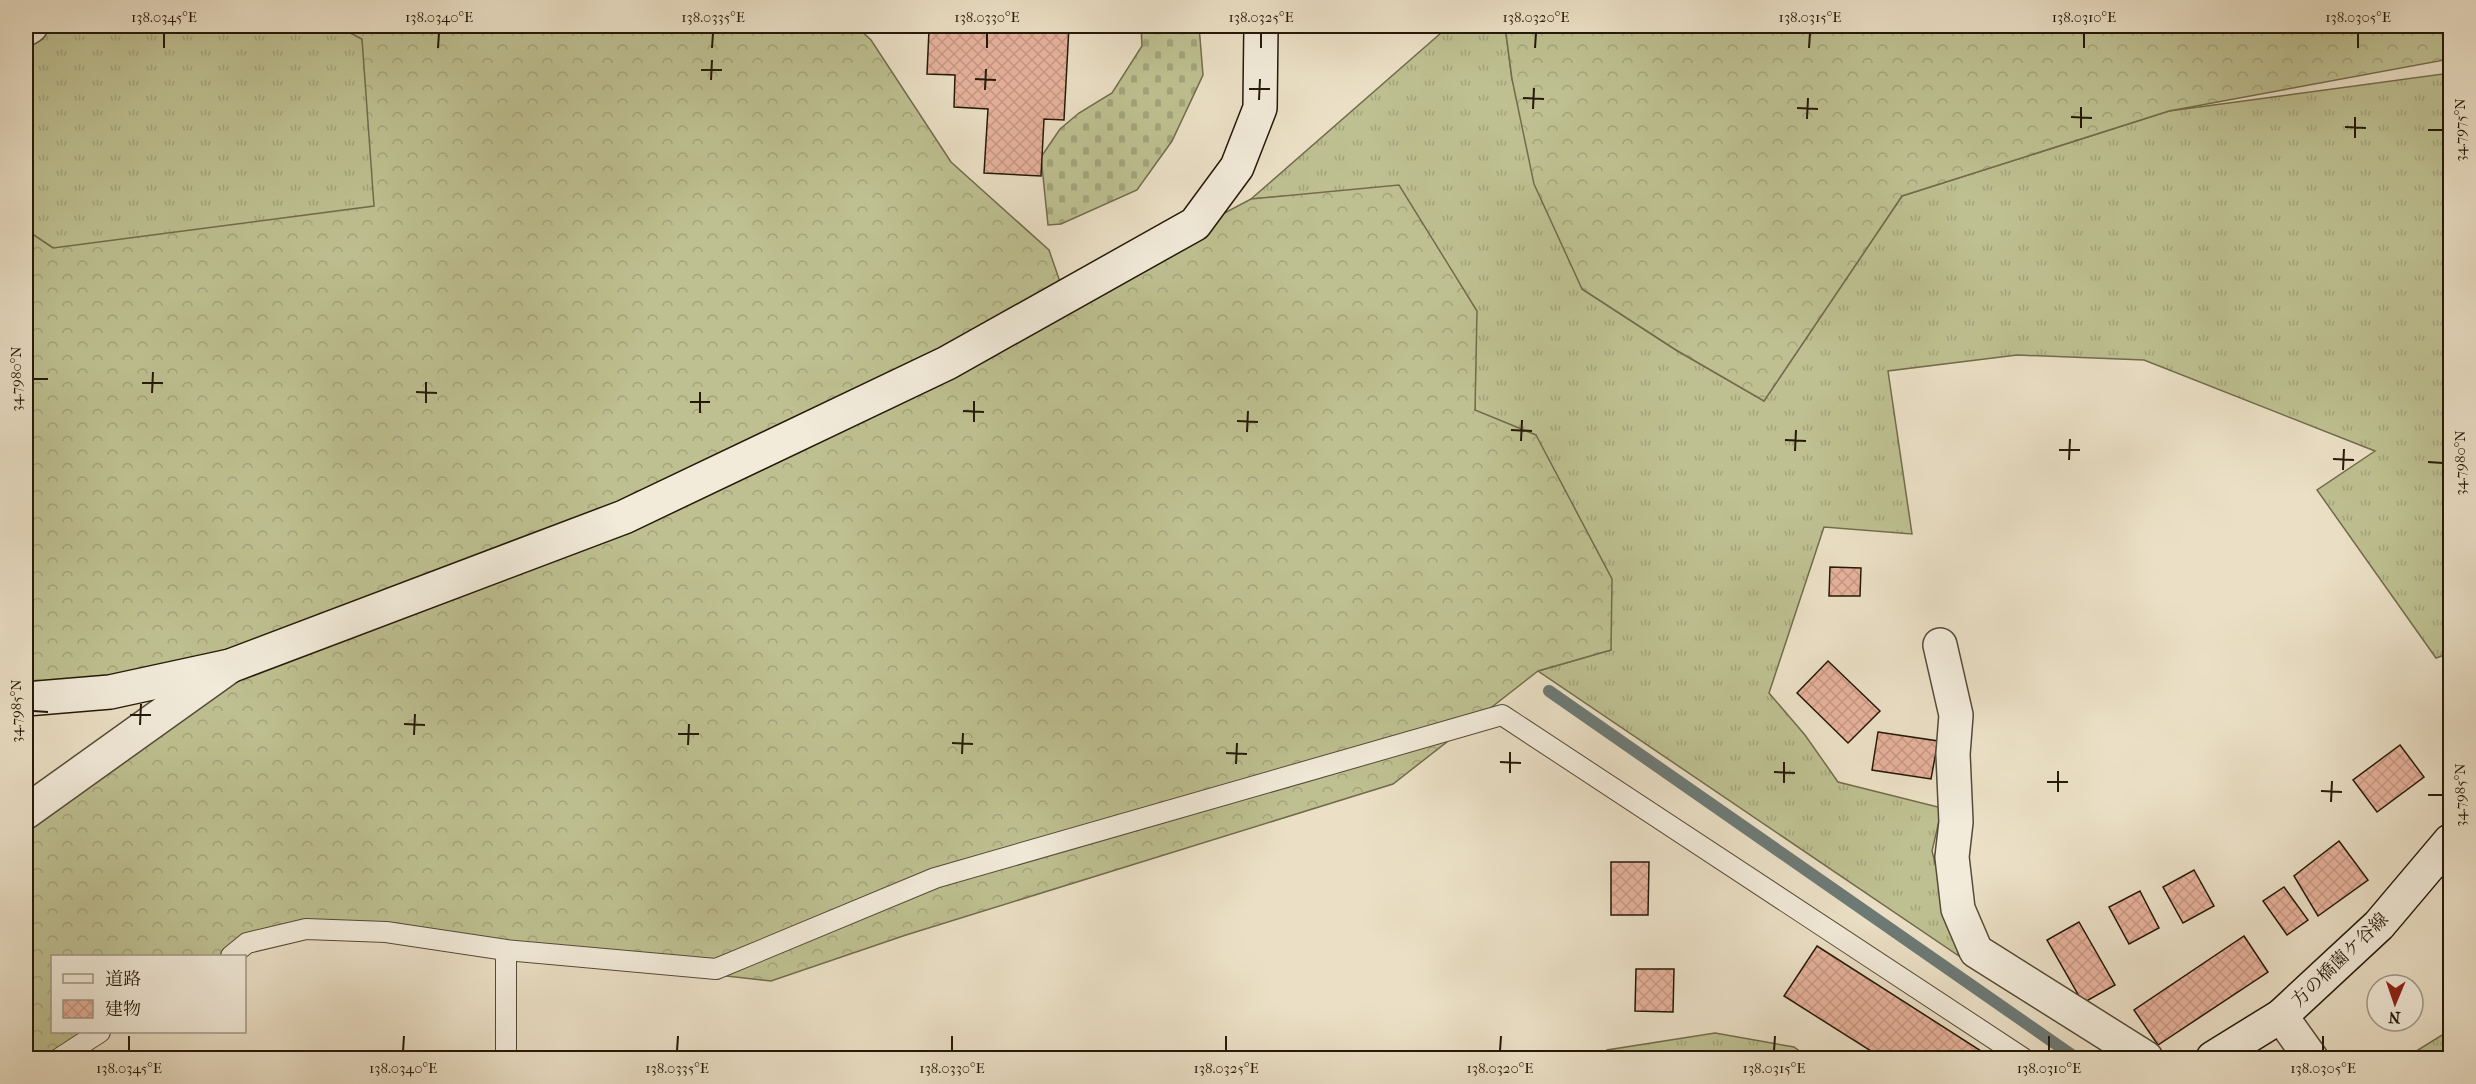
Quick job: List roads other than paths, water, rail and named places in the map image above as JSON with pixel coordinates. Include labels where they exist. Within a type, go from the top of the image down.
[{"type":"street","points":[[26,29],[31,26]]},
{"type":"street","points":[[26,699],[110,692],[230,666],[624,517],[946,363],[1196,224],[1237,167],[1260,108],[1261,26]]},
{"type":"street","points":[[1940,645],[1956,715],[1953,754],[1956,822],[1953,868],[1958,909],[1976,951],[2146,1059]]},
{"type":"street","points":[[26,812],[230,666]]},
{"type":"street","name":"方の橋薗ケ谷線","points":[[2213,1059],[2281,1016],[2379,926],[2451,842]]},
{"type":"street","points":[[2281,1016],[2310,1059]]},
{"type":"lane","points":[[233,955],[247,943],[306,929],[386,932],[506,951],[716,969],[935,878],[1502,715],[2023,1059]]},
{"type":"lane","points":[[506,951],[506,1059]]},
{"type":"lane","points":[[60,1059],[99,1033]]},
{"type":"waterway","points":[[1549,691],[2076,1058]]}]
